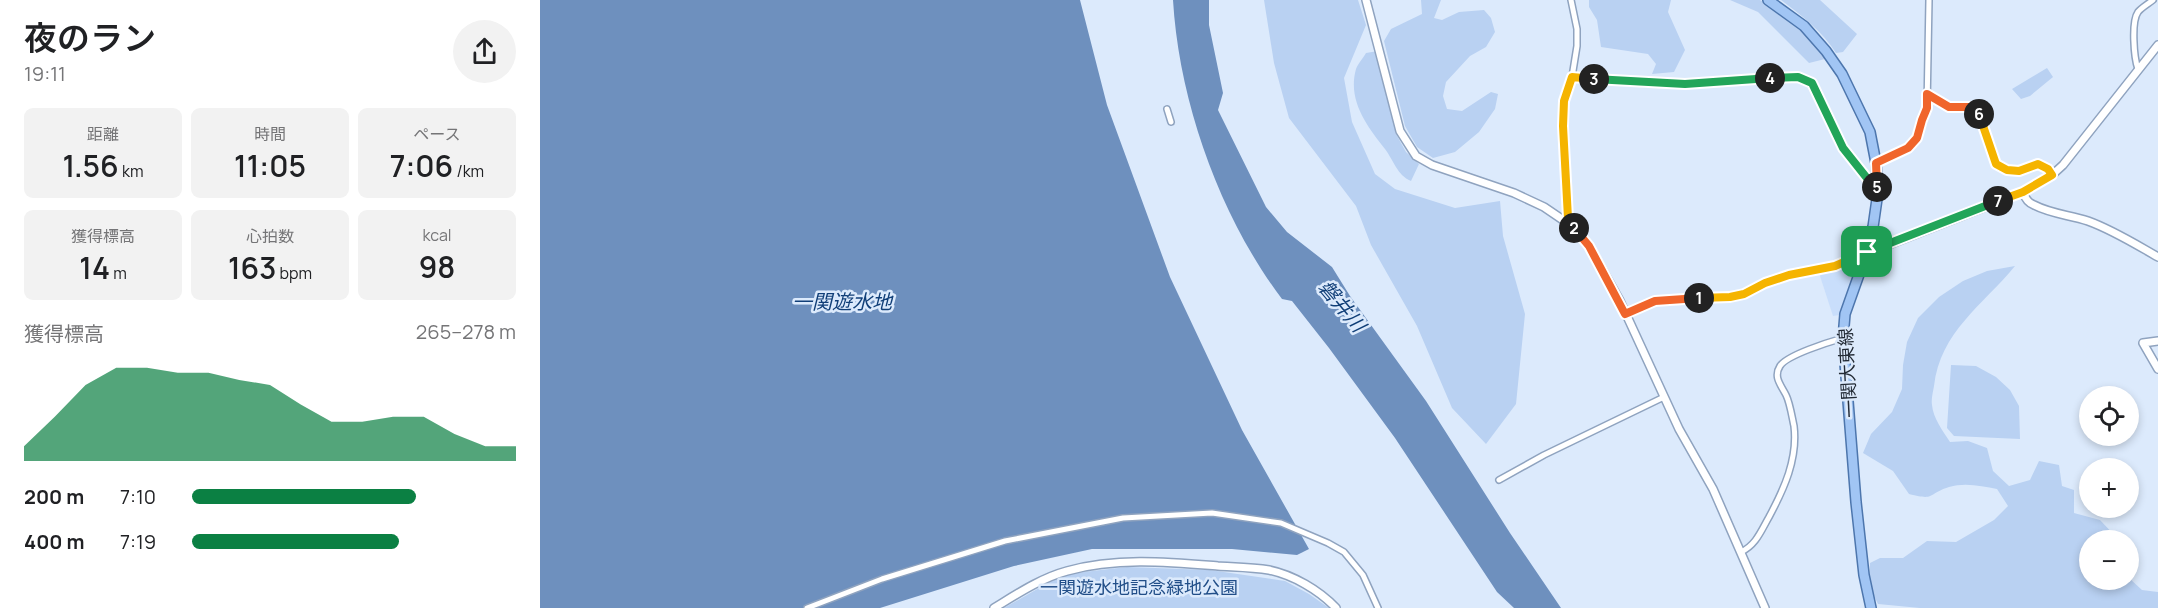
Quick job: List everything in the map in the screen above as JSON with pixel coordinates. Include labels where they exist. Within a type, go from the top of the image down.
[{"type":"main road","name":"一関大東線","points":[[1768,0],[1804,26],[1842,74],[1869,132],[1876,163],[1878,192],[1873,227],[1867,252],[1845,314],[1843,338],[1856,502],[1870,608]]},
{"type":"street","points":[[1366,0],[1400,131],[1416,156],[1432,165],[1514,193],[1544,207],[1569,224],[1589,246],[1625,314],[1679,429],[1713,489],[1765,608]]},
{"type":"street","points":[[1569,224],[1563,126],[1564,101],[1572,77],[1577,46],[1571,0]]},
{"type":"street","points":[[1876,163],[1908,148],[1917,138],[1927,108],[1929,0]]},
{"type":"street","points":[[2138,69],[2135,60],[2137,13],[2153,0]]},
{"type":"street","points":[[1625,314],[1655,301],[1730,297],[1744,294],[1765,283],[1789,275],[1835,266],[2023,192],[2052,175],[2074,153],[2158,45]]},
{"type":"street","points":[[1572,77],[1685,84],[1798,77],[1812,83],[1843,148],[1878,192]]},
{"type":"street","points":[[1927,94],[1949,107],[1971,107],[1977,110],[1996,164],[2007,170],[2019,171],[2038,164],[2048,169],[2052,175]]},
{"type":"street","points":[[1167,109],[1170,122]]},
{"type":"street","points":[[2023,192],[2024,197],[2031,204],[2086,220],[2119,234],[2158,257]]},
{"type":"street","points":[[1741,552],[1751,547],[1784,490],[1791,468],[1794,427],[1786,396],[1778,385],[1777,374],[1780,366],[1791,358],[1843,338]]},
{"type":"street","points":[[2158,341],[2143,343],[2158,369]]},
{"type":"street","points":[[1499,480],[1544,455],[1664,397]]},
{"type":"street","points":[[807,608],[882,579],[1005,540],[1115,519],[1212,513],[1281,523],[1329,543],[1344,552],[1363,575],[1378,608]]},
{"type":"street","points":[[994,608],[1049,577],[1067,571],[1126,562],[1200,564],[1269,570],[1292,578],[1336,608]]},
{"type":"shaded area","points":[[1855,261],[1859,266],[1840,315],[1833,316],[1820,276],[1822,272]]},
{"type":"green space","points":[[1264,0],[1358,0],[1366,25],[1344,78],[1352,122],[1375,174],[1395,189],[1455,208],[1500,201],[1503,236],[1525,314],[1516,404],[1486,444],[1452,408],[1417,326],[1371,245],[1356,206],[1289,118],[1274,63]]},
{"type":"green space","points":[[1421,0],[1441,0],[1434,18],[1442,20],[1459,12],[1484,10],[1491,18],[1495,32],[1486,47],[1470,56],[1446,82],[1443,96],[1447,109],[1462,111],[1491,92],[1498,94],[1495,109],[1479,132],[1455,152],[1433,158],[1417,147],[1405,126],[1384,41],[1391,29],[1422,14]]},
{"type":"green space","points":[[1589,0],[1671,0],[1668,12],[1685,50],[1674,72],[1652,74],[1656,64],[1648,54],[1601,47],[1597,20],[1589,7]]},
{"type":"green space","points":[[1730,0],[1760,0],[1797,22],[1829,58],[1809,63],[1758,12]]},
{"type":"green space","points":[[1781,0],[1820,0],[1857,34],[1843,52],[1836,53],[1818,31]]},
{"type":"green space","points":[[1378,51],[1396,134],[1406,152],[1419,164],[1411,181],[1399,171],[1366,122],[1354,92],[1356,69],[1366,53]]},
{"type":"green space","points":[[2047,68],[2053,77],[2030,96],[2021,99],[2012,89]]},
{"type":"green space","points":[[2015,266],[1965,320],[1945,350],[1938,367],[1932,395],[1934,415],[1950,442],[1968,441],[1987,448],[1993,471],[2009,486],[2030,480],[2039,461],[2059,465],[2062,486],[2074,490],[2074,513],[2079,514],[2079,518],[2100,520],[2110,530],[2079,530],[2079,590],[2139,590],[2139,587],[2142,590],[2158,592],[2158,608],[1920,608],[1878,604],[1869,586],[1870,563],[1880,558],[1903,558],[1927,541],[1956,542],[1994,520],[2008,506],[1997,489],[1979,486],[1955,486],[1928,497],[1909,494],[1893,471],[1863,453],[1871,434],[1892,412],[1902,389],[1907,342],[1918,318],[1939,297],[1963,281],[1987,271]]},
{"type":"green space","points":[[1951,365],[1976,366],[1996,377],[2010,390],[2019,406],[2020,439],[1954,436],[1947,428]]},
{"type":"green space","name":"一関遊水地記念緑地公園","points":[[1127,567],[1210,570],[1285,581],[1329,608],[1004,608],[1053,580],[1075,573]]},
{"type":"water","name":"一関遊水地","points":[[540,0],[1080,0],[1107,105],[1170,277],[1242,430],[1309,549],[1297,555],[1232,549],[1092,549],[1014,566],[880,608],[540,608]]},
{"type":"water","name":"磐井川","points":[[1173,0],[1209,0],[1209,25],[1223,93],[1218,110],[1266,207],[1287,232],[1332,267],[1350,296],[1426,401],[1561,608],[1514,608],[1497,592],[1395,438],[1292,301],[1282,299],[1260,267],[1240,232],[1206,157],[1184,78]]},
{"type":"route","points":[[1572,77],[1685,84],[1798,77],[1812,83],[1843,148],[1878,192],[1876,163],[1889,159],[1908,148],[1917,138],[1927,108],[1927,94],[1949,107],[1971,107],[1977,110],[1996,164],[2007,170],[2019,171],[2038,164],[2048,169],[2052,175],[2023,192],[1867,252],[1835,266],[1789,275],[1765,283],[1744,294],[1730,297],[1655,301],[1625,314],[1589,246],[1569,224],[1563,126],[1564,101],[1572,77]]}]
